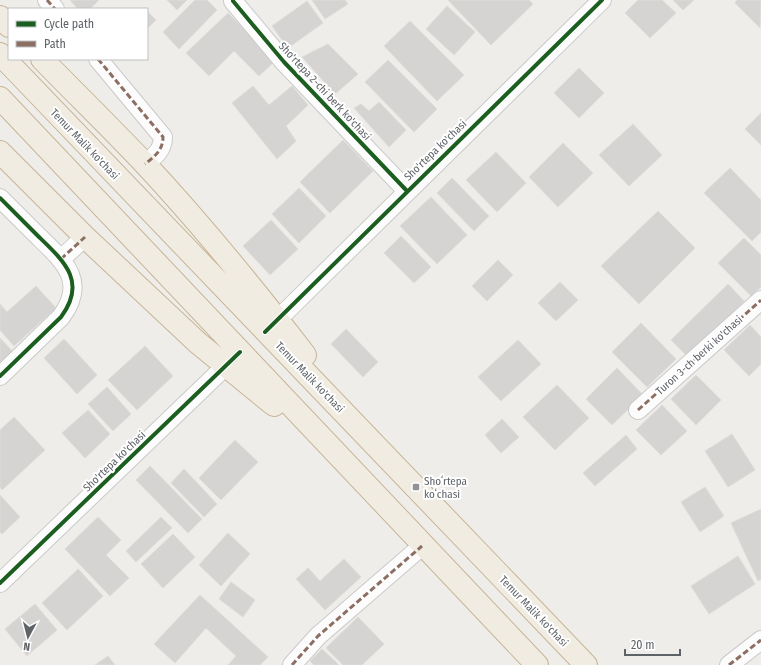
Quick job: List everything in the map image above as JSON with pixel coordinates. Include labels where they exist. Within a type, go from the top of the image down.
[{"type":"highway","points":[[0,17],[8,25]]},
{"type":"highway","name":"Temur Malik ko'chasi","points":[[0,54],[272,326],[369,438],[586,665]]},
{"type":"highway","points":[[43,60],[145,164],[251,285],[272,326]]},
{"type":"highway","points":[[0,98],[233,359],[342,461],[537,665]]},
{"type":"highway","points":[[0,152],[85,237],[198,343],[233,359]]},
{"type":"street","points":[[47,0],[54,8]]},
{"type":"street","name":"Sho'rtepa ko'chasi","points":[[272,326],[602,0]]},
{"type":"street","name":"Sho'rtepa 2-chi berk ko'chasi","points":[[234,1],[284,62],[407,191]]},
{"type":"street","points":[[99,60],[160,131],[163,137],[162,147],[158,153],[145,164]]},
{"type":"street","points":[[0,198],[61,258],[67,266],[73,282],[73,292],[67,309],[54,324],[0,376]]},
{"type":"street","points":[[61,258],[85,237]]},
{"type":"street","name":"Turon 3-ch berki ko'chasi","points":[[638,410],[761,300]]},
{"type":"street","name":"Sho'rtepa ko'chasi","points":[[0,583],[233,359]]},
{"type":"street","points":[[292,665],[318,636],[422,546]]},
{"type":"street","points":[[729,665],[761,640]]},
{"type":"building","points":[[70,0],[99,0],[91,8],[77,8]]},
{"type":"building","points":[[167,0],[187,0],[177,10]]},
{"type":"building","points":[[195,0],[207,0],[217,10],[179,49],[163,32]]},
{"type":"building","points":[[312,0],[345,0],[348,4],[325,19]]},
{"type":"building","points":[[448,0],[529,0],[533,4],[491,45]]},
{"type":"building","points":[[638,0],[662,0],[676,13],[650,38],[625,13]]},
{"type":"building","points":[[673,0],[694,0],[683,10]]},
{"type":"building","points":[[737,0],[761,0],[760,28],[735,3]]},
{"type":"building","points":[[307,1],[323,23],[288,48],[272,26]]},
{"type":"building","points":[[447,6],[475,32],[454,55],[426,29]]},
{"type":"building","points":[[148,12],[156,20],[148,28]]},
{"type":"building","points":[[228,13],[275,61],[259,76],[234,51],[209,76],[186,53]]},
{"type":"building","points":[[410,21],[464,75],[437,101],[384,46]]},
{"type":"building","points":[[328,44],[358,74],[335,94],[302,57]]},
{"type":"building","points":[[388,60],[437,109],[414,132],[365,82]]},
{"type":"building","points":[[579,68],[604,93],[579,118],[554,93]]},
{"type":"building","points":[[253,86],[269,105],[292,86],[308,105],[286,126],[296,141],[277,159],[232,103]]},
{"type":"building","points":[[379,102],[406,130],[389,147],[354,108],[361,104],[369,111]]},
{"type":"building","points":[[761,113],[761,145],[745,129]]},
{"type":"building","points":[[633,124],[662,155],[629,186],[599,155]]},
{"type":"building","points":[[343,140],[373,171],[330,213],[300,182]]},
{"type":"building","points":[[563,143],[593,173],[558,207],[529,177]]},
{"type":"building","points":[[496,152],[526,183],[497,212],[466,180]]},
{"type":"building","points":[[730,168],[761,200],[761,232],[752,241],[704,193]]},
{"type":"building","points":[[452,178],[489,216],[474,231],[437,193]]},
{"type":"building","points":[[299,188],[326,216],[299,243],[272,214]]},
{"type":"building","points":[[431,197],[467,235],[437,264],[400,226]]},
{"type":"building","points":[[658,211],[695,248],[639,304],[601,266]]},
{"type":"building","points":[[271,220],[298,249],[270,275],[243,246]]},
{"type":"building","points":[[401,236],[431,267],[414,283],[384,253]]},
{"type":"building","points":[[744,238],[761,255],[761,287],[751,296],[718,263]]},
{"type":"building","points":[[498,260],[513,275],[487,301],[472,286]]},
{"type":"building","points":[[560,282],[578,300],[556,321],[538,303]]},
{"type":"building","points":[[728,284],[744,301],[688,357],[671,340]]},
{"type":"building","points":[[36,286],[56,308],[14,346],[0,330],[0,304],[7,312]]},
{"type":"building","points":[[641,323],[676,359],[647,387],[612,352]]},
{"type":"building","points":[[750,325],[761,337],[761,364],[749,376],[724,350]]},
{"type":"building","points":[[346,329],[378,362],[363,377],[331,344]]},
{"type":"building","points":[[0,338],[15,354],[0,369]]},
{"type":"building","points":[[64,339],[97,375],[77,394],[44,358]]},
{"type":"building","points":[[518,340],[541,364],[501,401],[478,377]]},
{"type":"building","points":[[145,346],[173,376],[137,410],[108,380]]},
{"type":"building","points":[[617,368],[643,395],[612,425],[586,399]]},
{"type":"building","points":[[696,375],[721,400],[696,425],[671,399]]},
{"type":"building","points":[[557,385],[589,418],[555,450],[523,417]]},
{"type":"building","points":[[107,387],[131,414],[113,431],[88,404]]},
{"type":"building","points":[[662,405],[687,431],[661,455],[636,430]]},
{"type":"building","points":[[88,410],[110,434],[85,458],[62,433]]},
{"type":"building","points":[[14,417],[45,450],[2,490],[0,487],[0,430]]},
{"type":"building","points":[[502,419],[519,437],[501,453],[485,435]]},
{"type":"building","points":[[732,434],[755,470],[728,487],[705,451]]},
{"type":"building","points":[[626,435],[637,449],[595,486],[583,473]]},
{"type":"building","points":[[235,440],[258,462],[221,500],[199,478]]},
{"type":"building","points":[[150,466],[202,519],[188,533],[136,480]]},
{"type":"building","points":[[184,469],[217,504],[204,517],[171,483]]},
{"type":"building","points":[[705,487],[724,516],[700,532],[681,502]]},
{"type":"building","points":[[0,495],[20,517],[2,534],[0,532]]},
{"type":"building","points":[[761,509],[761,579],[758,581],[731,523]]},
{"type":"building","points":[[98,517],[121,540],[106,555],[129,578],[110,596],[65,549]]},
{"type":"building","points":[[161,517],[172,528],[136,562],[126,551]]},
{"type":"building","points":[[228,533],[250,554],[221,586],[199,565]]},
{"type":"building","points":[[173,534],[195,557],[163,588],[141,564]]},
{"type":"building","points":[[738,556],[755,584],[709,614],[691,586]]},
{"type":"building","points":[[344,559],[361,577],[325,610],[296,579],[308,568],[320,581]]},
{"type":"building","points":[[78,569],[103,596],[67,630],[42,603]]},
{"type":"building","points":[[231,582],[255,600],[243,617],[219,599]]},
{"type":"building","points":[[200,595],[268,657],[260,665],[228,665],[236,656],[206,628],[175,663],[154,644]]},
{"type":"building","points":[[35,604],[57,630],[27,656],[5,629]]},
{"type":"building","points":[[358,617],[384,644],[362,665],[343,665],[326,648]]},
{"type":"building","points":[[322,649],[339,665],[314,665],[310,661]]},
{"type":"building","points":[[108,656],[115,665],[95,665]]},
{"type":"marked path","points":[[47,0],[54,8]]},
{"type":"marked path","points":[[99,60],[163,137],[162,146],[145,164]]},
{"type":"marked path","points":[[61,259],[85,237]]},
{"type":"marked path","points":[[638,410],[761,300]]},
{"type":"marked path","points":[[292,665],[318,636],[422,546]]},
{"type":"marked path","points":[[729,665],[761,640]]},
{"type":"cycle path","points":[[265,332],[602,0]]},
{"type":"cycle path","points":[[233,1],[284,62],[407,191]]},
{"type":"cycle path","points":[[0,198],[57,255],[70,273],[72,283],[72,293],[69,305],[61,317],[0,376]]},
{"type":"cycle path","points":[[0,583],[240,352]]},
{"type":"place","name":"Shoʻrtepa koʻchasi","points":[[416,487]]}]
